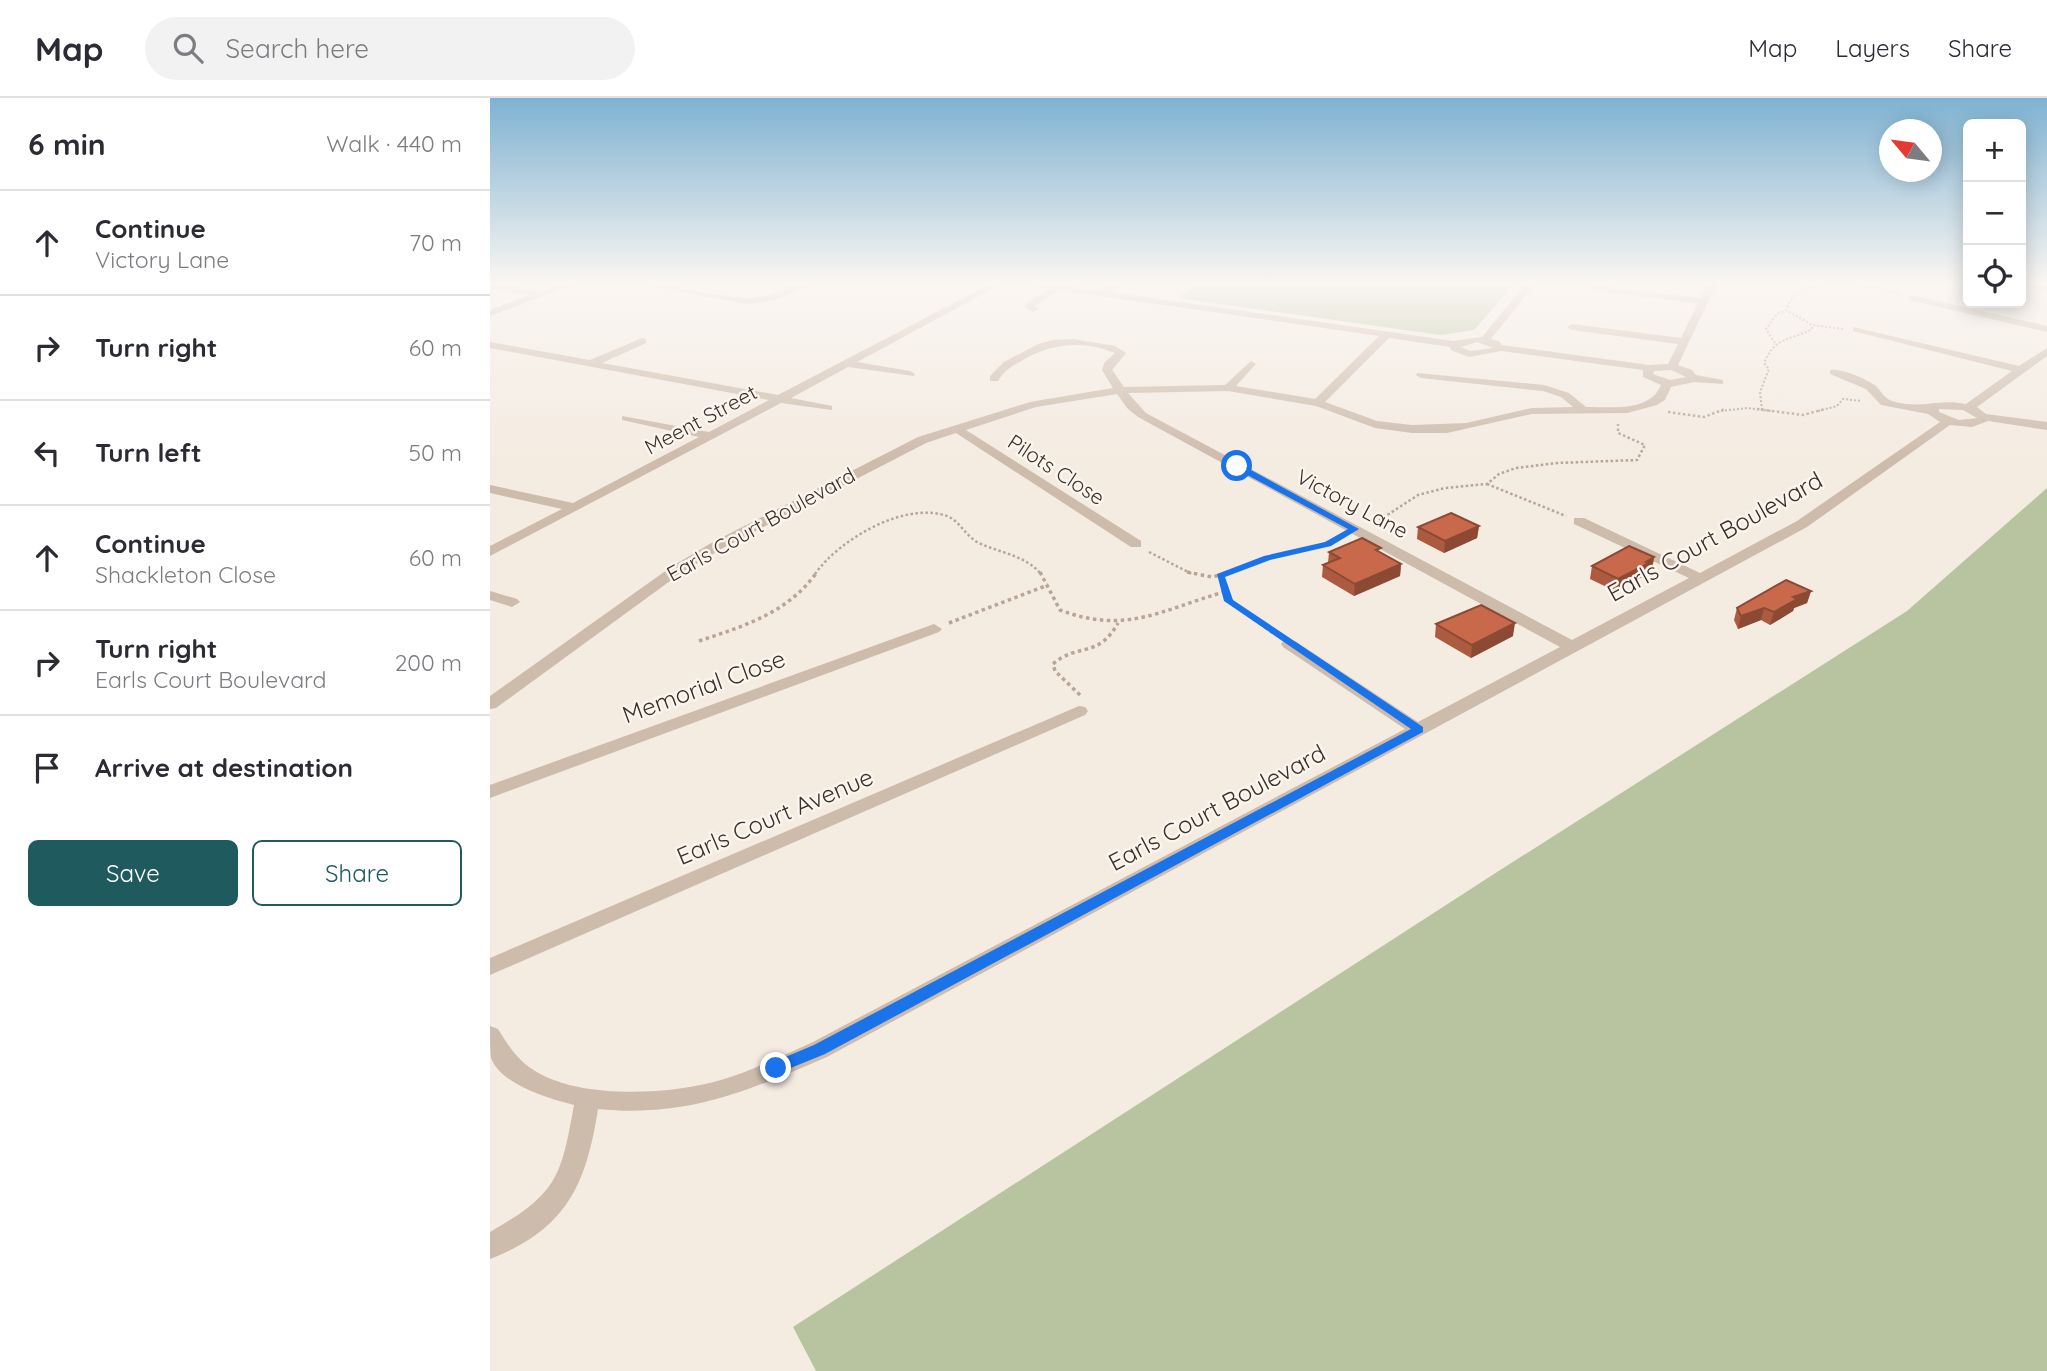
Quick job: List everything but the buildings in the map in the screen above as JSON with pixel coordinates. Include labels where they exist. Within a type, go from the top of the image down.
[{"type":"street","name":"Meent Street","points":[[490,552],[892,340]]},
{"type":"street","points":[[994,379],[998,370],[1039,345],[1062,340]]},
{"type":"street","points":[[1066,340],[1119,351],[1121,353],[1109,364],[1107,370],[1120,390]]},
{"type":"street","points":[[1318,403],[1381,340]]},
{"type":"street","points":[[1430,340],[1454,344],[1461,340]]},
{"type":"street","points":[[1485,340],[1494,351]]},
{"type":"street","points":[[1672,367],[1686,342],[1674,340]]},
{"type":"street","points":[[1902,340],[2020,370]]},
{"type":"street","points":[[593,363],[642,341]]},
{"type":"street","points":[[1454,344],[1460,351],[1469,354],[1494,351],[1648,372],[1672,367],[1688,372],[1692,378]]},
{"type":"street","points":[[490,345],[828,408]]},
{"type":"street","points":[[1968,408],[2047,351]]},
{"type":"street","points":[[848,364],[910,374]]},
{"type":"street","points":[[1228,388],[1251,364]]},
{"type":"street","points":[[1648,372],[1667,383],[1681,383],[1692,378],[1719,382]]},
{"type":"street","points":[[1834,372],[1870,387],[1885,404],[1932,411],[1949,421],[1978,423],[1984,416]]},
{"type":"street","points":[[1421,375],[1544,388],[1565,395],[1583,410]]},
{"type":"street","name":"Earls Court Boulevard","points":[[490,704],[686,564],[922,440],[1034,404],[1120,390],[1228,388],[1318,403],[1375,424],[1412,429],[1466,427],[1532,411],[1626,410],[1642,407],[1661,398],[1667,383]]},
{"type":"street","name":"Victory Lane","points":[[1120,390],[1142,415],[1572,647]]},
{"type":"street","points":[[1932,411],[1943,405],[1968,408],[1984,416],[2047,426]]},
{"type":"street","points":[[626,418],[712,436]]},
{"type":"street","name":"Earls Court Boulevard","points":[[490,1035],[495,1052],[516,1072],[546,1087],[588,1098],[633,1102],[706,1094],[819,1050],[1802,524],[1949,421]]},
{"type":"street","name":"Pilots Close","points":[[956,428],[1136,544]]},
{"type":"street","points":[[490,489],[573,508]]},
{"type":"street","points":[[1579,521],[1699,577]]},
{"type":"street","points":[[490,595],[512,602]]},
{"type":"street","name":"Memorial Close","points":[[490,792],[934,629]]},
{"type":"street","points":[[1289,644],[1419,730]]},
{"type":"street","name":"Earls Court Avenue","points":[[490,967],[1079,711]]},
{"type":"street","points":[[490,1246],[515,1232],[553,1201],[567,1184],[588,1098]]},
{"type":"path","points":[[1762,411],[1758,397],[1769,369],[1764,363],[1775,343],[1781,340]]},
{"type":"path","points":[[1658,411],[1704,417],[1737,408],[1813,414],[1837,406],[1843,398],[1885,404]]},
{"type":"path","points":[[1487,484],[1493,476],[1531,465],[1613,464],[1637,460],[1645,445],[1618,433],[1621,420]]},
{"type":"path","points":[[1136,544],[1190,573],[1205,577],[1220,576],[1267,558],[1328,544],[1355,529],[1381,521],[1418,495],[1445,488],[1487,484],[1579,521]]},
{"type":"path","points":[[699,641],[735,629],[785,604],[801,593],[831,554],[873,528],[912,515],[931,513],[955,520],[971,540],[1031,564],[1045,578],[1060,611],[1090,621],[1118,623],[1151,618],[1224,592]]},
{"type":"path","points":[[1220,576],[1228,601],[1289,644]]},
{"type":"path","points":[[934,629],[1048,585]]},
{"type":"path","points":[[1079,711],[1080,695],[1055,671],[1053,664],[1057,659],[1092,650],[1107,642],[1118,623]]},
{"type":"green space","points":[[2047,488],[2047,1371],[816,1371],[793,1327],[1907,611]]},
{"type":"route","points":[[776,1068],[819,1050],[1419,730],[1228,601],[1220,576],[1267,558],[1328,544],[1355,529],[1237,466]]}]
